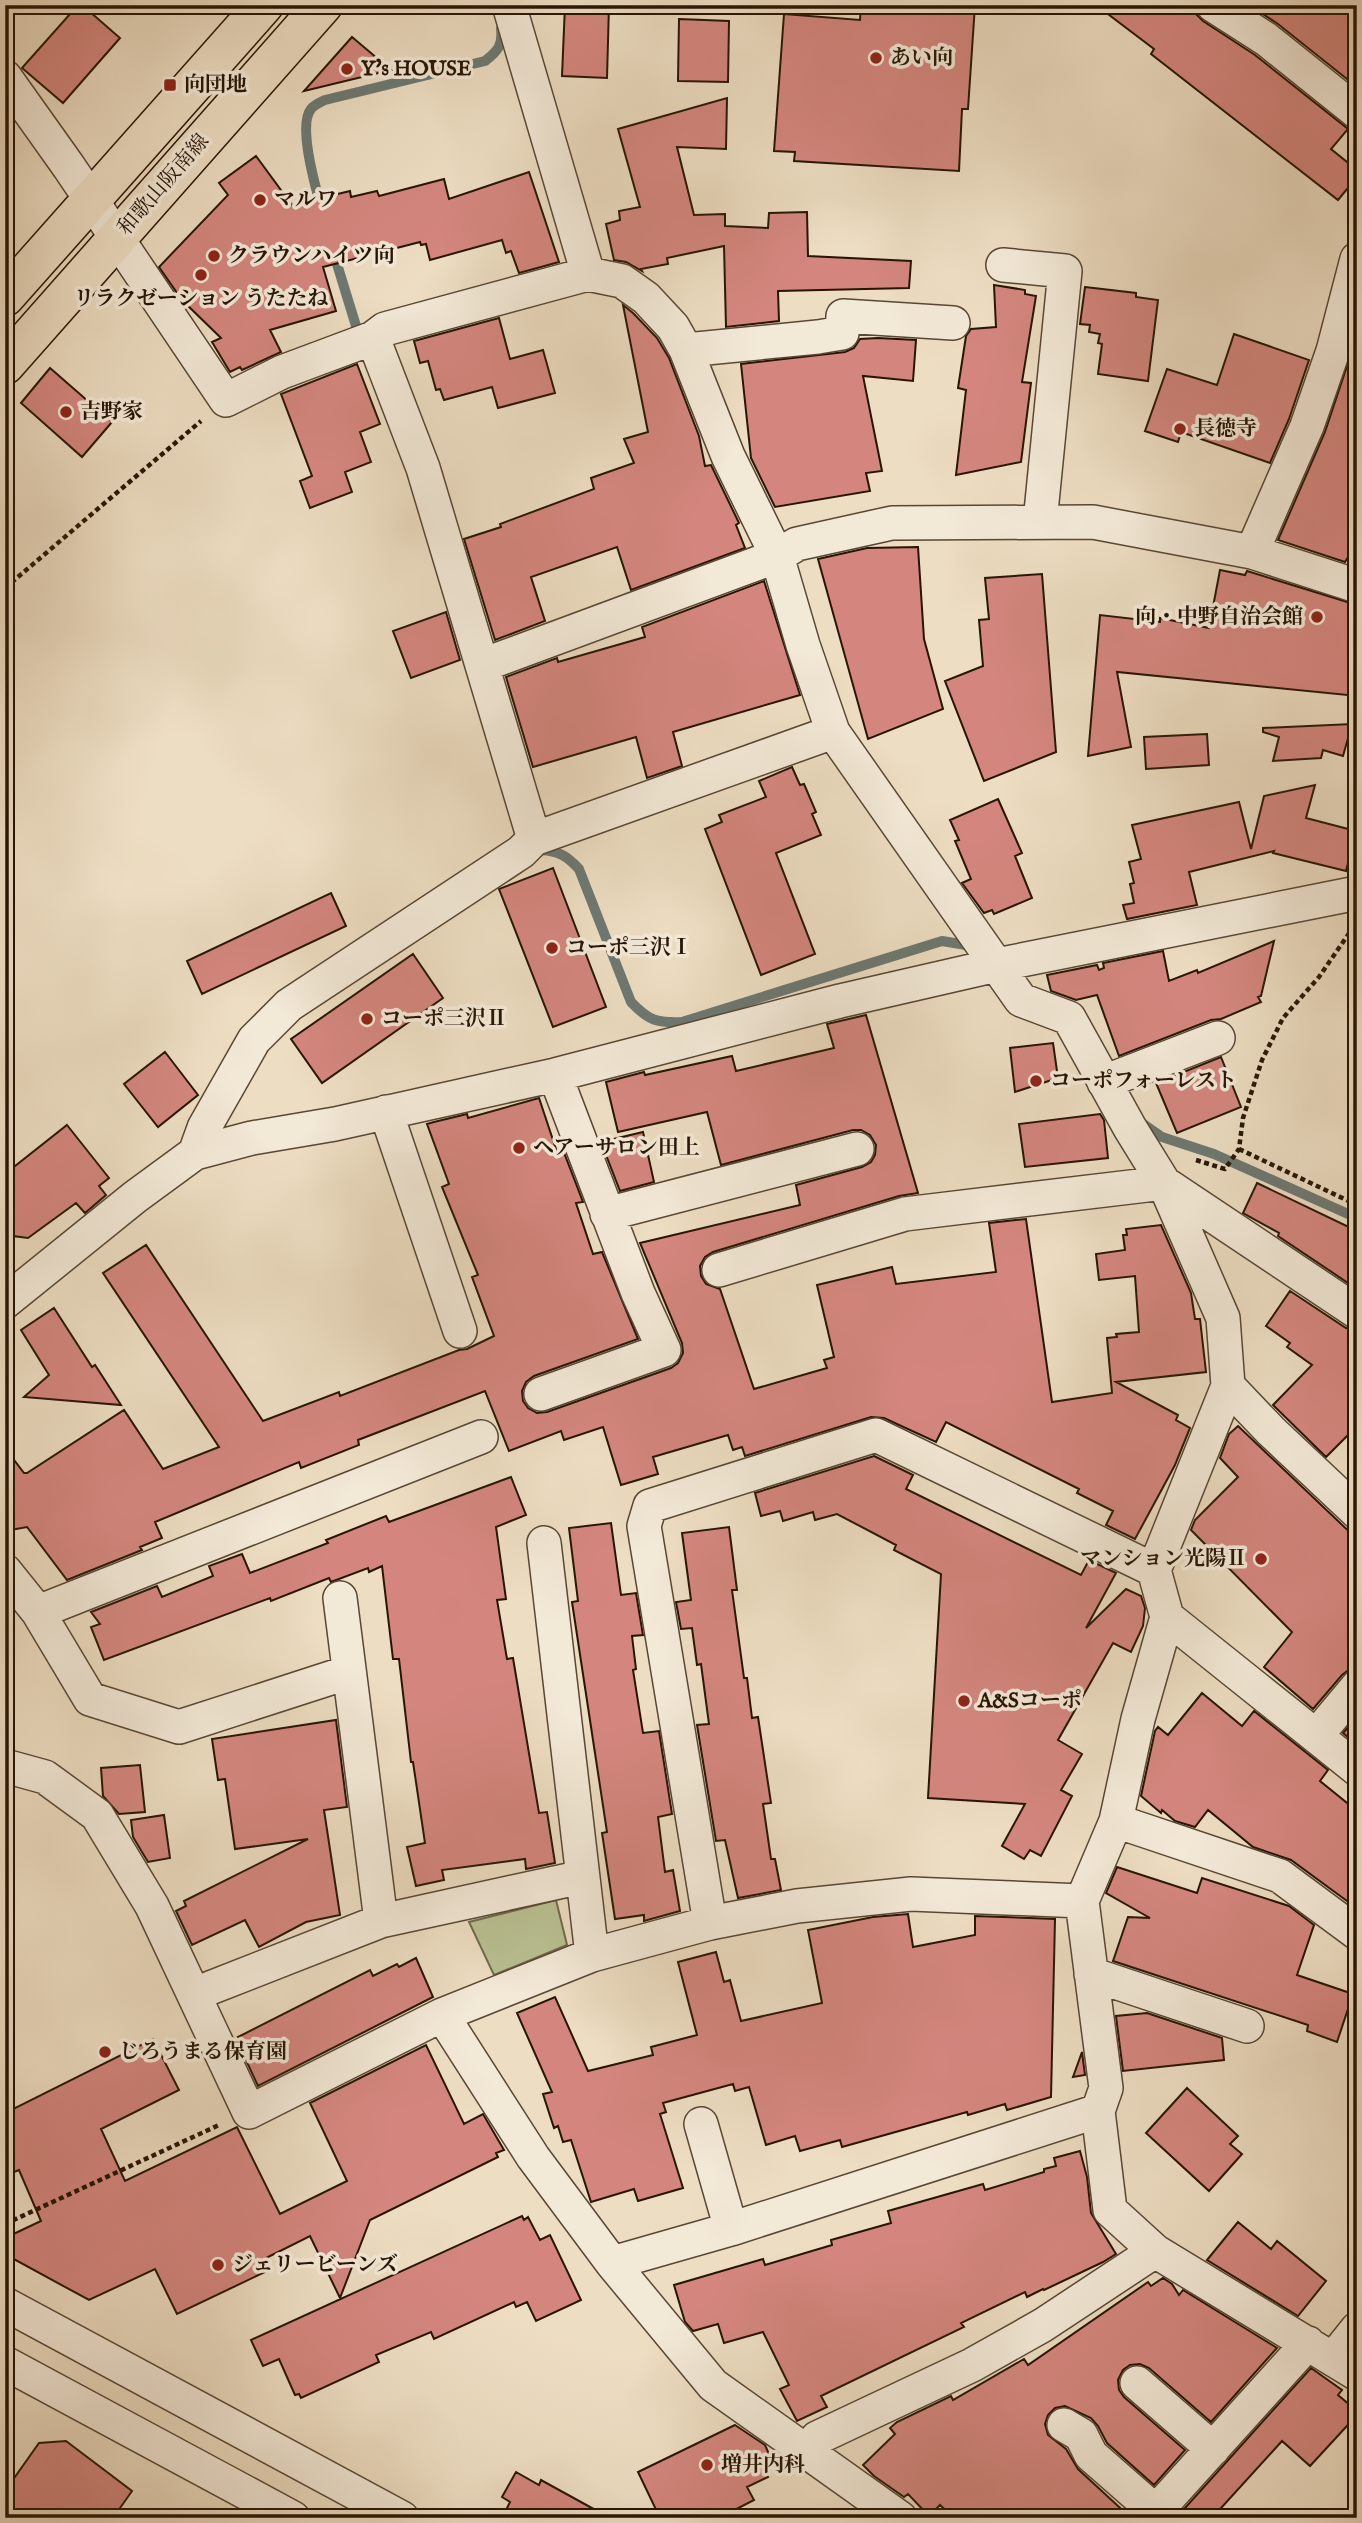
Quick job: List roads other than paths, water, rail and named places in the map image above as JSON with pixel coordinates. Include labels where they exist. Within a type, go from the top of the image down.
[{"type":"main road","name":"和歌山阪南線","points":[[5,297],[264,5]]},
{"type":"main road","name":"和歌山阪南線","points":[[5,365],[323,5]]},
{"type":"street","points":[[509,5],[588,274]]},
{"type":"street","points":[[1213,5],[1266,39],[1357,112]]},
{"type":"street","points":[[5,77],[226,400],[282,372],[365,341],[386,329],[588,274],[622,281],[646,298],[673,327],[686,350],[728,456],[777,556],[803,645],[833,732],[1021,1000],[1069,1018],[1164,1183],[1223,1318],[1228,1386],[1154,1570],[1167,1617],[1139,1719],[1116,1821],[1082,1901],[1106,2088],[1098,2111],[1110,2210],[1155,2251],[1333,2358]]},
{"type":"street","points":[[1252,552],[1307,426],[1333,351],[1357,259]]},
{"type":"street","points":[[1003,265],[1065,271],[1040,522]]},
{"type":"street","points":[[686,350],[818,337],[842,332],[844,316],[953,323]]},
{"type":"street","points":[[365,341],[423,468],[483,665],[527,846]]},
{"type":"street","points":[[483,665],[777,556],[797,544],[892,523],[1093,522],[1252,552],[1357,586]]},
{"type":"street","points":[[195,1153],[204,1128],[254,1040],[289,1005],[527,846],[833,732]]},
{"type":"street","points":[[5,1302],[135,1197],[195,1153],[252,1138],[335,1124],[555,1075],[840,1001],[996,965],[1356,908]]},
{"type":"street","points":[[1104,1082],[1218,1038]]},
{"type":"street","points":[[541,1394],[664,1350],[638,1293],[555,1075]]},
{"type":"street","points":[[386,1112],[460,1331]]},
{"type":"street","points":[[607,1214],[858,1149]]},
{"type":"street","points":[[719,1270],[905,1214],[1164,1183],[1357,1312]]},
{"type":"street","points":[[1228,1386],[1271,1432],[1357,1512]]},
{"type":"street","points":[[710,1923],[644,1526],[650,1506],[876,1435],[1154,1570]]},
{"type":"street","points":[[38,1612],[481,1437]]},
{"type":"street","points":[[544,1543],[592,1955]]},
{"type":"street","points":[[7,1575],[38,1612],[90,1699],[179,1727],[349,1672]]},
{"type":"street","points":[[340,1598],[381,1921]]},
{"type":"street","points":[[1167,1617],[1357,1769]]},
{"type":"street","points":[[1315,1736],[1357,1687]]},
{"type":"street","points":[[5,1766],[45,1777],[97,1815],[152,1906],[249,2112],[442,2015],[592,1955],[710,1923],[796,1906],[911,1894],[1082,1901]]},
{"type":"street","points":[[1116,1821],[1280,1876],[1356,1931]]},
{"type":"street","points":[[210,1988],[381,1921],[582,1877]]},
{"type":"street","points":[[1091,1974],[1247,2026]]},
{"type":"street","points":[[442,2015],[533,2157],[612,2263],[713,2385],[900,2518]]},
{"type":"street","points":[[612,2263],[731,2229],[1098,2111]]},
{"type":"street","points":[[701,2124],[731,2229]]},
{"type":"street","points":[[817,2438],[984,2358],[1042,2325],[1155,2251]]},
{"type":"street","points":[[5,2304],[395,2516]]},
{"type":"street","points":[[1064,2425],[1081,2435],[1091,2455],[1153,2515],[1213,2449],[1333,2358],[1357,2329]]},
{"type":"street","points":[[5,2362],[293,2518]]},
{"type":"street","points":[[1137,2383],[1213,2449]]},
{"type":"waterway","points":[[322,212],[307,144],[307,117],[312,108],[325,100],[485,61],[499,47],[501,28]]},
{"type":"waterway","points":[[333,251],[360,339]]},
{"type":"waterway","points":[[541,850],[562,855],[579,869],[631,1002],[648,1017],[660,1021],[682,1022],[942,941],[966,945]]},
{"type":"waterway","points":[[1142,1123],[1162,1137],[1214,1154],[1357,1218]]},
{"type":"place","name":"あい向","points":[[876,58]]},
{"type":"place","name":"Y's HOUSE","points":[[347,69]]},
{"type":"place","name":"向団地","points":[[170,85]]},
{"type":"place","name":"マルワ","points":[[260,200]]},
{"type":"place","name":"クラウンハイツ向","points":[[214,256]]},
{"type":"place","name":"リラクゼーション うたたね","points":[[201,275]]},
{"type":"place","name":"吉野家","points":[[66,412]]},
{"type":"place","name":"長徳寺","points":[[1180,429]]},
{"type":"place","name":"向・中野自治会館","points":[[1317,617]]},
{"type":"place","name":"コーポ三沢Ⅰ","points":[[552,948]]},
{"type":"place","name":"コーポ三沢Ⅱ","points":[[367,1019]]},
{"type":"place","name":"コーポフォーレスト","points":[[1036,1081]]},
{"type":"place","name":"ヘアーサロン田上","points":[[519,1148]]},
{"type":"place","name":"マンション光陽Ⅱ","points":[[1261,1559]]},
{"type":"place","name":"A&Sコーポ","points":[[964,1701]]},
{"type":"place","name":"じろうまる保育園","points":[[105,2052]]},
{"type":"place","name":"ジェリービーンズ","points":[[218,2265]]},
{"type":"place","name":"増井内科","points":[[707,2465]]}]
